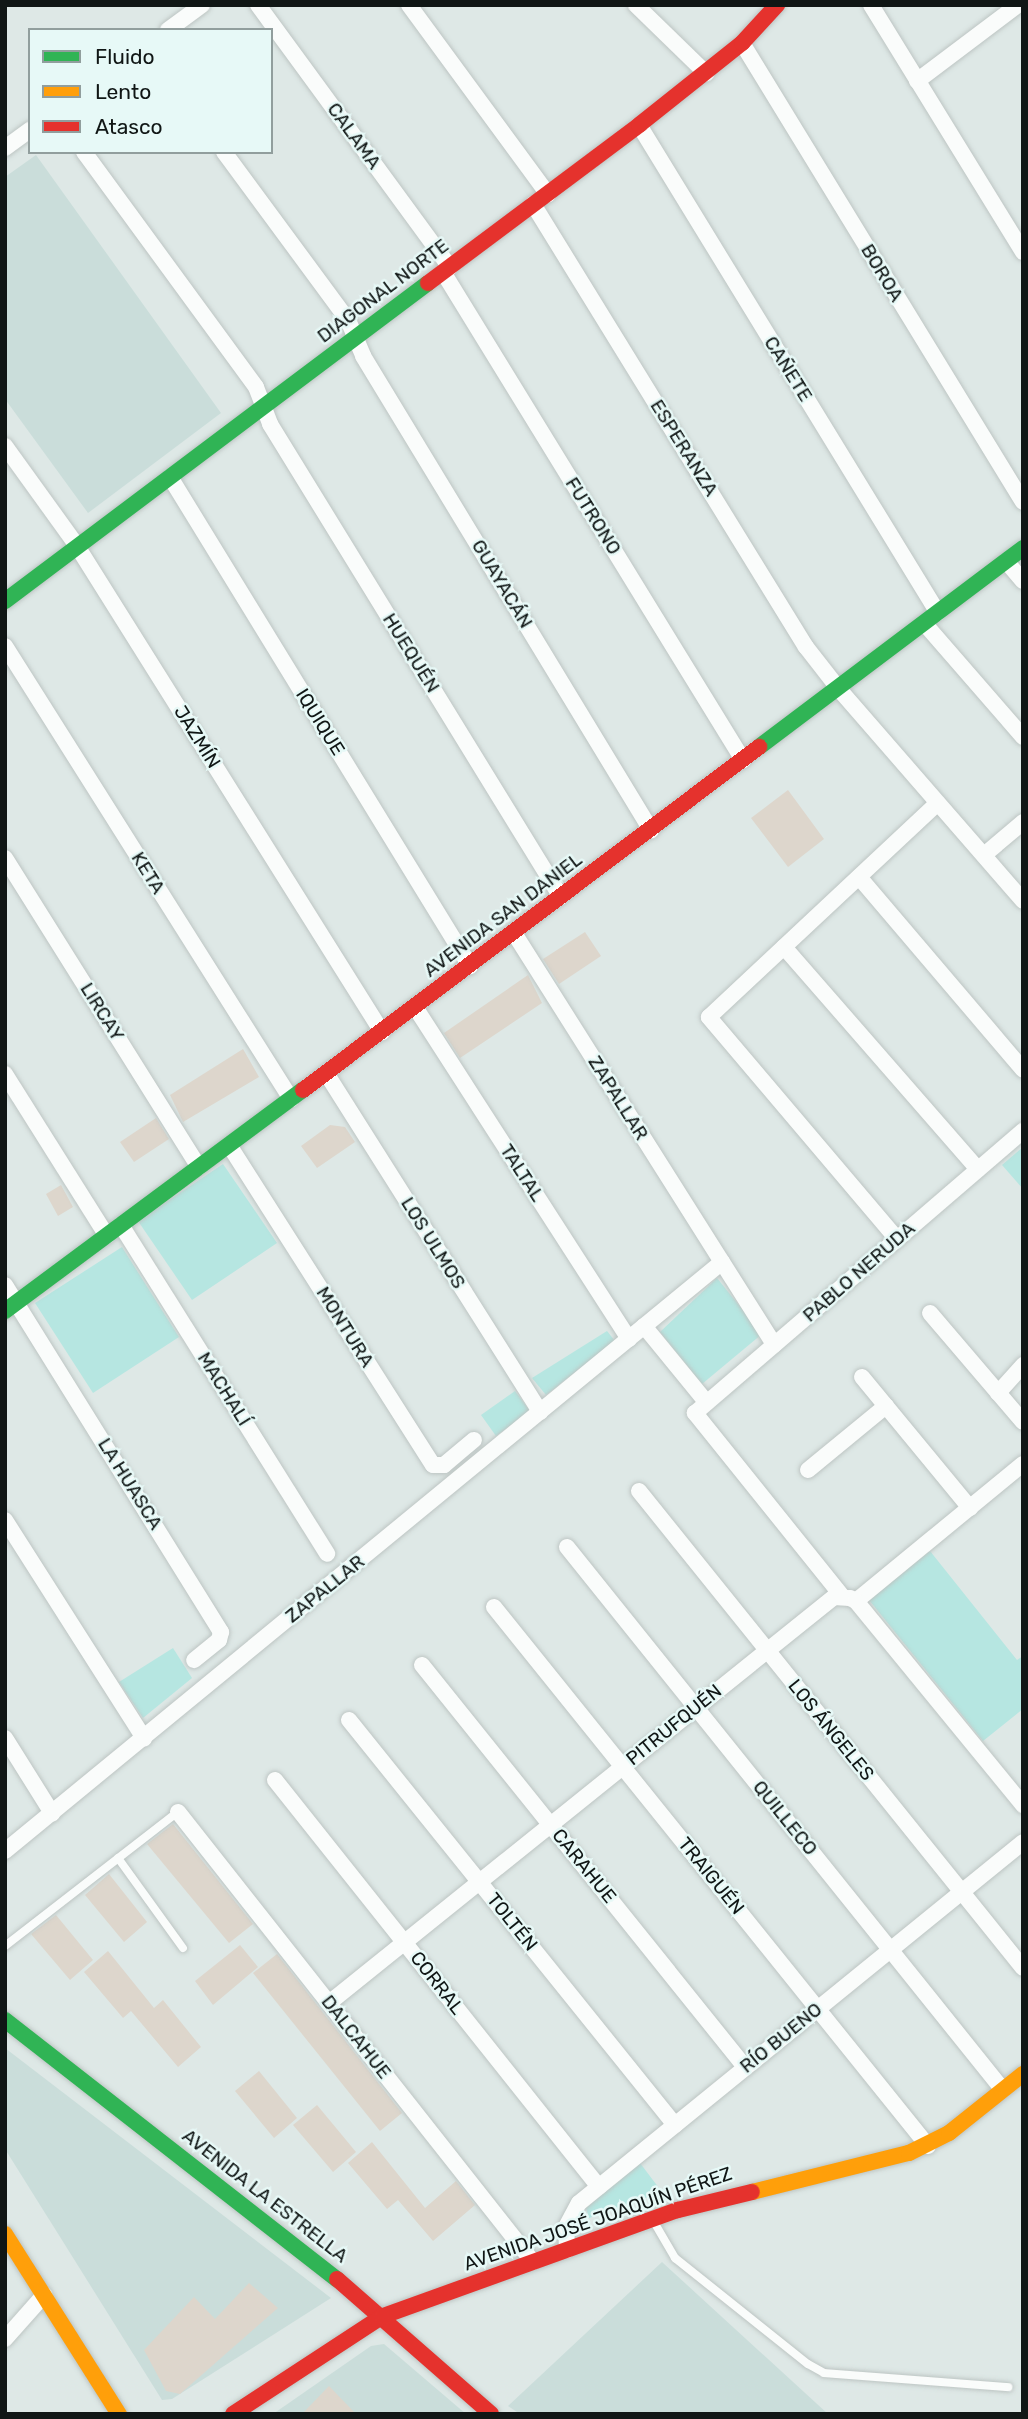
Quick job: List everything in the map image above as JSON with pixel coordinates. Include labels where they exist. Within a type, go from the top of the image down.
[{"type":"street","points":[[171,28],[202,5]]},
{"type":"street","name":"CALAMA","points":[[258,5],[446,270]]},
{"type":"street","points":[[409,5],[548,194]]},
{"type":"street","points":[[636,5],[706,73]]},
{"type":"street","name":"DIAGONAL NORTE","points":[[5,601],[639,125],[742,43],[777,5]]},
{"type":"street","points":[[871,5],[1023,252]]},
{"type":"street","points":[[917,81],[1018,5]]},
{"type":"street","name":"BOROA","points":[[742,43],[1023,502]]},
{"type":"street","name":"CAÑETE","points":[[639,125],[938,612]]},
{"type":"street","points":[[5,148],[28,131]]},
{"type":"street","name":"HUEQUÉN","points":[[85,154],[256,387],[270,424],[561,897]]},
{"type":"street","name":"GUAYACÁN","points":[[225,154],[348,320],[363,356],[651,830]]},
{"type":"street","name":"ESPERANZA","points":[[533,204],[806,647],[838,688],[1023,901]]},
{"type":"street","name":"FUTRONO","points":[[446,270],[743,760]]},
{"type":"street","name":"JAZMÍN","points":[[5,446],[77,546],[382,1032]]},
{"type":"street","name":"IQUIQUE","points":[[170,477],[470,966]]},
{"type":"street","name":"AVENIDA SAN DANIEL","points":[[11,1307],[514,933],[1023,548]]},
{"type":"street","points":[[1006,561],[1023,581]]},
{"type":"street","points":[[924,623],[1023,737]]},
{"type":"street","name":"KETA","points":[[5,646],[291,1099]]},
{"type":"street","points":[[897,1239],[709,1017],[938,803]]},
{"type":"street","points":[[984,855],[1023,822]]},
{"type":"street","name":"LIRCAY","points":[[5,858],[199,1167]]},
{"type":"street","points":[[859,877],[1023,1070]]},
{"type":"street","name":"ZAPALLAR","points":[[514,933],[774,1345]]},
{"type":"street","points":[[784,947],[978,1169]]},
{"type":"street","name":"TALTAL","points":[[415,1007],[629,1339]]},
{"type":"street","name":"LOS ULMOS","points":[[326,1073],[540,1412]]},
{"type":"street","points":[[5,1074],[107,1236]]},
{"type":"street","name":"PABLO NERUDA","points":[[701,1408],[1023,1130]]},
{"type":"street","name":"MONTURA","points":[[229,1145],[433,1465],[444,1465],[474,1440]]},
{"type":"street","name":"MACHALÍ","points":[[121,1225],[327,1554]]},
{"type":"street","name":"ZAPALLAR","points":[[5,1852],[722,1262]]},
{"type":"street","points":[[5,1284],[11,1307]]},
{"type":"street","name":"LA HUASCA","points":[[11,1307],[221,1632],[219,1640],[194,1660]]},
{"type":"street","points":[[930,1313],[1023,1422]]},
{"type":"street","points":[[644,1326],[701,1408],[849,1599],[1023,1805]]},
{"type":"street","points":[[998,1393],[1023,1365]]},
{"type":"street","points":[[862,1377],[970,1508]]},
{"type":"street","points":[[808,1470],[886,1406]]},
{"type":"street","name":"PITRUFQUÉN","points":[[329,2003],[827,1601],[849,1599],[970,1508],[1023,1464]]},
{"type":"street","name":"LOS ÁNGELES","points":[[639,1491],[1023,1968]]},
{"type":"street","points":[[5,1520],[144,1738]]},
{"type":"street","name":"QUILLECO","points":[[567,1547],[1003,2090]]},
{"type":"street","name":"TRAIGUÉN","points":[[494,1607],[928,2146]]},
{"type":"street","name":"CARAHUE","points":[[422,1665],[746,2067]]},
{"type":"street","name":"TOLTÉN","points":[[349,1720],[675,2125]]},
{"type":"street","points":[[5,1738],[52,1813]]},
{"type":"street","name":"CORRAL","points":[[275,1780],[599,2187]]},
{"type":"street","name":"DALCAHUE","points":[[178,1812],[533,2262]]},
{"type":"street","name":"RÍO BUENO","points":[[567,2249],[566,2227],[579,2203],[1023,1842]]},
{"type":"street","name":"AVENIDA LA ESTRELLA","points":[[5,2020],[383,2316],[491,2414]]},
{"type":"street","name":"AVENIDA JOSÉ JOAQUÍN PÉREZ","points":[[233,2414],[383,2316],[567,2249],[722,2197],[898,2156],[928,2146],[960,2125],[1023,2074]]},
{"type":"street","points":[[5,2234],[119,2414]]},
{"type":"street","points":[[5,2339],[44,2295]]},
{"type":"lane","points":[[5,1946],[178,1812]]},
{"type":"lane","points":[[118,1858],[183,1948]]},
{"type":"lane","points":[[653,2219],[675,2258],[824,2374],[1009,2387]]},
{"type":"shaded area","points":[[36,155],[221,413],[88,513],[5,399],[5,177]]},
{"type":"shaded area","points":[[1023,1147],[1023,1189],[1002,1165]]},
{"type":"shaded area","points":[[223,1164],[277,1243],[192,1300],[138,1221]]},
{"type":"shaded area","points":[[122,1247],[179,1337],[93,1393],[35,1303]]},
{"type":"shaded area","points":[[717,1278],[762,1334],[702,1384],[660,1332]]},
{"type":"shaded area","points":[[607,1331],[615,1341],[546,1395],[532,1378]]},
{"type":"shaded area","points":[[515,1391],[530,1411],[496,1436],[481,1415]]},
{"type":"shaded area","points":[[930,1551],[1017,1660],[1023,1656],[1023,1709],[983,1741],[869,1600]]},
{"type":"shaded area","points":[[173,1648],[192,1678],[143,1718],[119,1682]]},
{"type":"shaded area","points":[[5,2048],[331,2298],[172,2399],[162,2400],[5,2149]]},
{"type":"shaded area","points":[[640,2163],[662,2192],[589,2218],[586,2208]]},
{"type":"shaded area","points":[[662,2262],[828,2414],[520,2414],[508,2406]]},
{"type":"shaded area","points":[[384,2344],[466,2414],[273,2414],[371,2346]]},
{"type":"building","points":[[788,790],[824,839],[788,867],[751,818]]},
{"type":"building","points":[[585,932],[601,956],[559,984],[543,959]]},
{"type":"building","points":[[528,975],[542,1003],[460,1058],[444,1033]]},
{"type":"building","points":[[243,1049],[259,1077],[183,1122],[170,1095]]},
{"type":"building","points":[[156,1118],[169,1139],[134,1162],[120,1142]]},
{"type":"building","points":[[330,1125],[345,1127],[355,1142],[317,1168],[301,1146]]},
{"type":"building","points":[[61,1185],[73,1207],[58,1216],[46,1194]]},
{"type":"building","points":[[173,1824],[253,1924],[229,1943],[147,1844]]},
{"type":"building","points":[[109,1874],[147,1922],[124,1942],[85,1895]]},
{"type":"building","points":[[56,1915],[93,1960],[70,1980],[31,1934]]},
{"type":"building","points":[[240,1945],[258,1967],[213,2005],[195,1981]]},
{"type":"building","points":[[108,1951],[154,2008],[163,2000],[201,2047],[178,2067],[131,2011],[123,2018],[84,1972]]},
{"type":"building","points":[[277,1954],[402,2113],[380,2131],[253,1973]]},
{"type":"building","points":[[259,2071],[297,2118],[274,2138],[235,2091]]},
{"type":"building","points":[[317,2105],[356,2152],[333,2172],[293,2125]]},
{"type":"building","points":[[372,2142],[425,2208],[456,2181],[475,2205],[433,2241],[398,2200],[387,2209],[348,2163]]},
{"type":"building","points":[[249,2283],[278,2308],[180,2394],[166,2391],[144,2350],[194,2297],[215,2319]]},
{"type":"building","points":[[329,2386],[356,2414],[302,2414]]},
{"type":"traffic: fast","points":[[5,601],[428,283]]},
{"type":"traffic: fast","points":[[759,747],[1023,548]]},
{"type":"traffic: fast","points":[[5,1311],[303,1090]]},
{"type":"traffic: fast","points":[[5,2020],[337,2279]]},
{"type":"traffic: slow","points":[[752,2192],[909,2153],[949,2133],[1023,2074]]},
{"type":"traffic: slow","points":[[5,2234],[119,2414]]},
{"type":"traffic: jam","points":[[428,283],[639,125],[742,43],[777,5]]},
{"type":"traffic: jam","points":[[303,1090],[759,747]]},
{"type":"traffic: jam","points":[[233,2414],[383,2316],[678,2210],[752,2192]]},
{"type":"traffic: jam","points":[[337,2279],[491,2414]]}]
